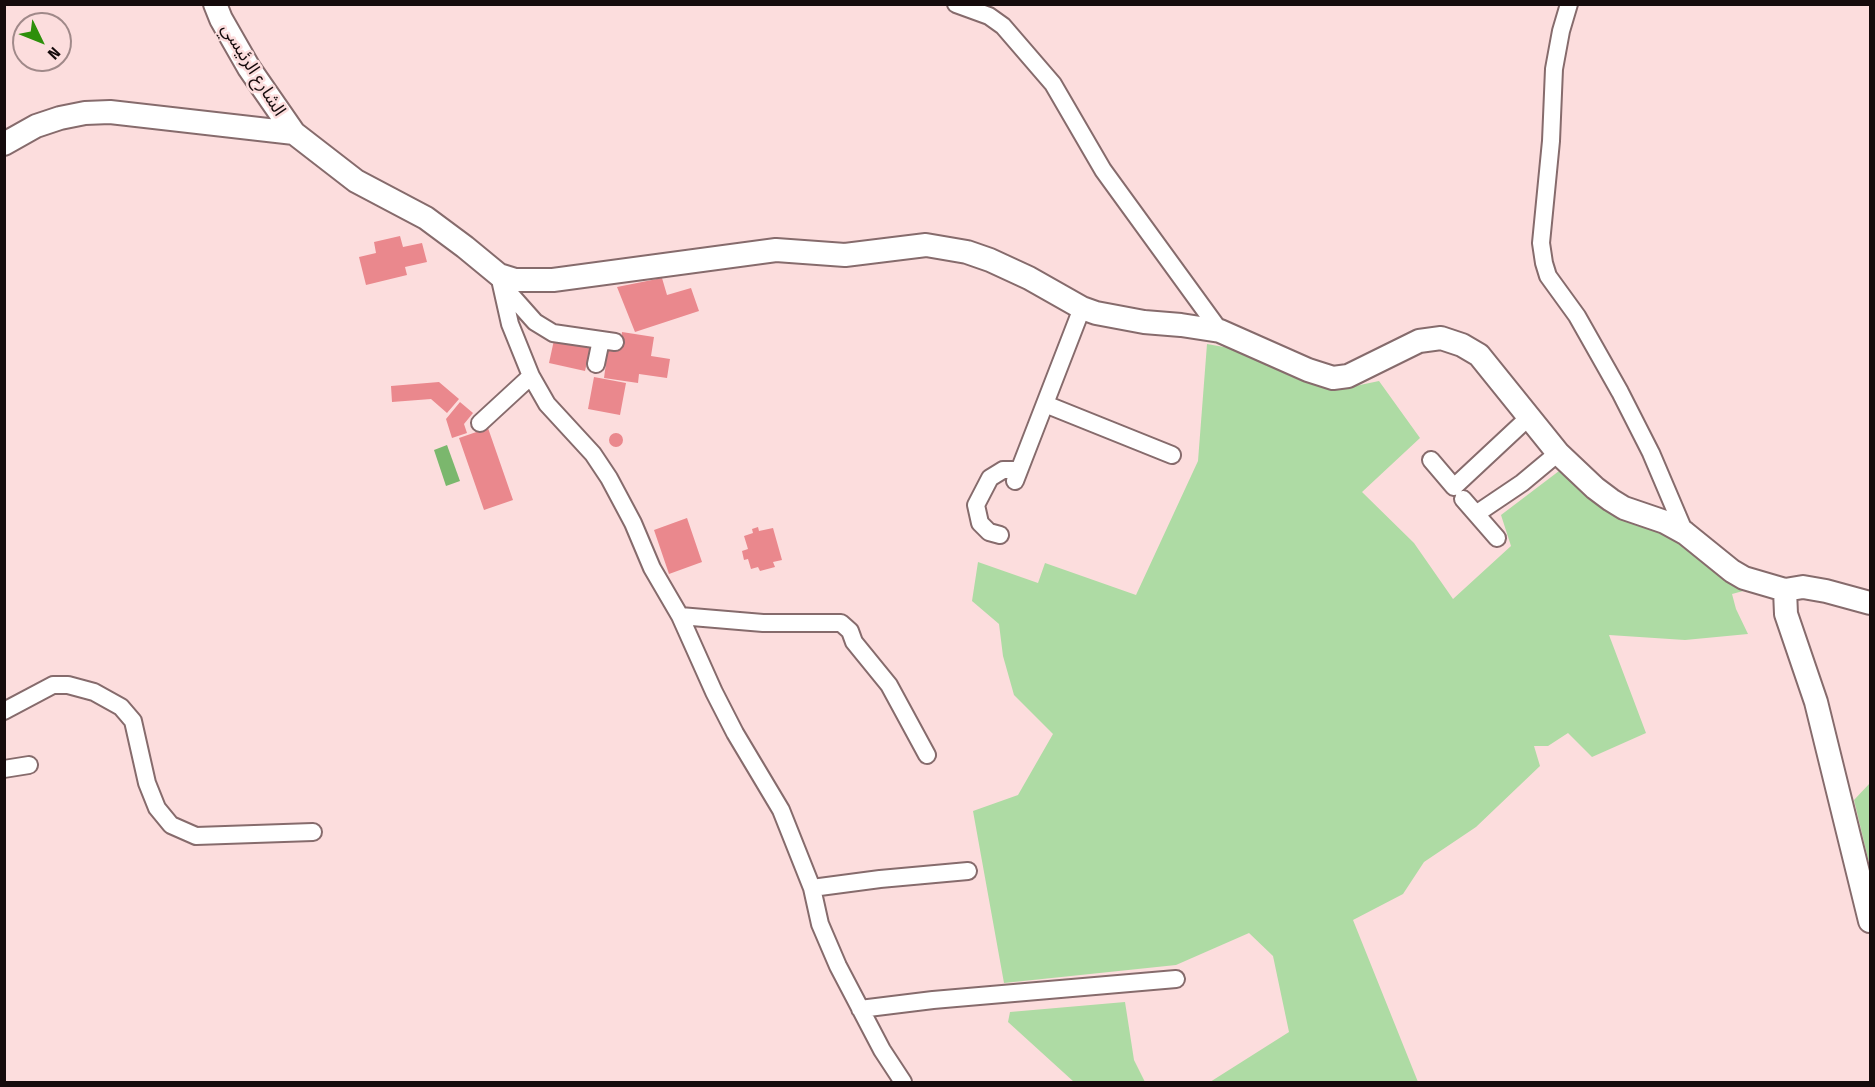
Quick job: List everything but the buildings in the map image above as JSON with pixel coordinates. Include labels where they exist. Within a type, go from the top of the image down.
[{"type":"street","name":"الشارع الرئيسي","points":[[215,4],[249,68],[294,133]]},
{"type":"street","points":[[956,4],[989,16],[1003,26],[1053,84],[1103,170],[1220,331]]},
{"type":"street","points":[[1569,4],[1554,69],[1551,141],[1541,243],[1544,263],[1548,276],[1577,316],[1620,392],[1651,453],[1685,533]]},
{"type":"street","points":[[4,144],[36,126],[60,118],[85,113],[110,112],[294,133],[356,181],[426,218],[501,280],[535,322],[553,333],[608,341],[596,364]]},
{"type":"street","points":[[501,280],[553,280],[776,250],[844,255],[926,245],[967,252],[990,260],[1029,278],[1082,308],[1143,322],[1220,331],[1308,370],[1333,378],[1348,376],[1419,341],[1441,338],[1462,345],[1479,355],[1558,453],[1611,500],[1624,508],[1665,522],[1685,533],[1744,578],[1785,590],[1803,587],[1870,603]]},
{"type":"street","points":[[501,280],[510,324],[531,376],[547,404],[593,454],[609,478],[633,523],[652,568],[680,616],[735,734],[781,810],[812,888],[820,924],[838,966],[882,1050],[903,1083]]},
{"type":"street","points":[[1000,535],[989,532],[980,523],[976,505],[990,478],[1003,470],[1017,476],[1082,308]]},
{"type":"street","points":[[480,423],[531,376]]},
{"type":"street","points":[[1045,404],[1172,455]]},
{"type":"street","points":[[1431,460],[1454,487],[1529,417]]},
{"type":"street","points":[[1476,514],[1522,483],[1558,453]]},
{"type":"street","points":[[1463,500],[1497,538]]},
{"type":"street","points":[[1785,590],[1786,614],[1816,702],[1870,921]]},
{"type":"street","points":[[680,616],[763,623],[842,623],[850,631],[854,642],[889,685],[927,754]]},
{"type":"street","points":[[4,711],[53,685],[68,685],[94,692],[121,707],[133,721],[147,783],[157,808],[171,825],[196,836],[313,832]]},
{"type":"street","points":[[4,769],[29,765]]},
{"type":"street","points":[[812,888],[880,879],[968,872]]},
{"type":"street","points":[[860,1009],[933,1000],[1176,979]]},
{"type":"shaded area","points":[[1207,344],[1235,349],[1336,390],[1379,381],[1420,438],[1362,492],[1414,543],[1453,599],[1511,546],[1501,515],[1559,471],[1588,496],[1624,520],[1655,529],[1690,548],[1747,590],[1732,594],[1736,609],[1748,634],[1685,640],[1609,635],[1646,733],[1592,757],[1568,733],[1548,746],[1534,746],[1540,766],[1476,827],[1424,862],[1403,894],[1353,920],[1418,1082],[1210,1082],[1289,1032],[1273,956],[1249,933],[1176,965],[1004,983],[973,811],[1018,795],[1053,734],[1014,695],[1003,656],[999,624],[972,601],[978,562],[1038,583],[1045,563],[1136,595],[1198,461]]},
{"type":"shaded area","points":[[447,445],[460,481],[446,486],[434,450]]},
{"type":"shaded area","points":[[1870,783],[1870,867],[1854,800]]},
{"type":"shaded area","points":[[1125,1002],[1134,1060],[1145,1082],[1074,1082],[1008,1022],[1010,1012]]}]
